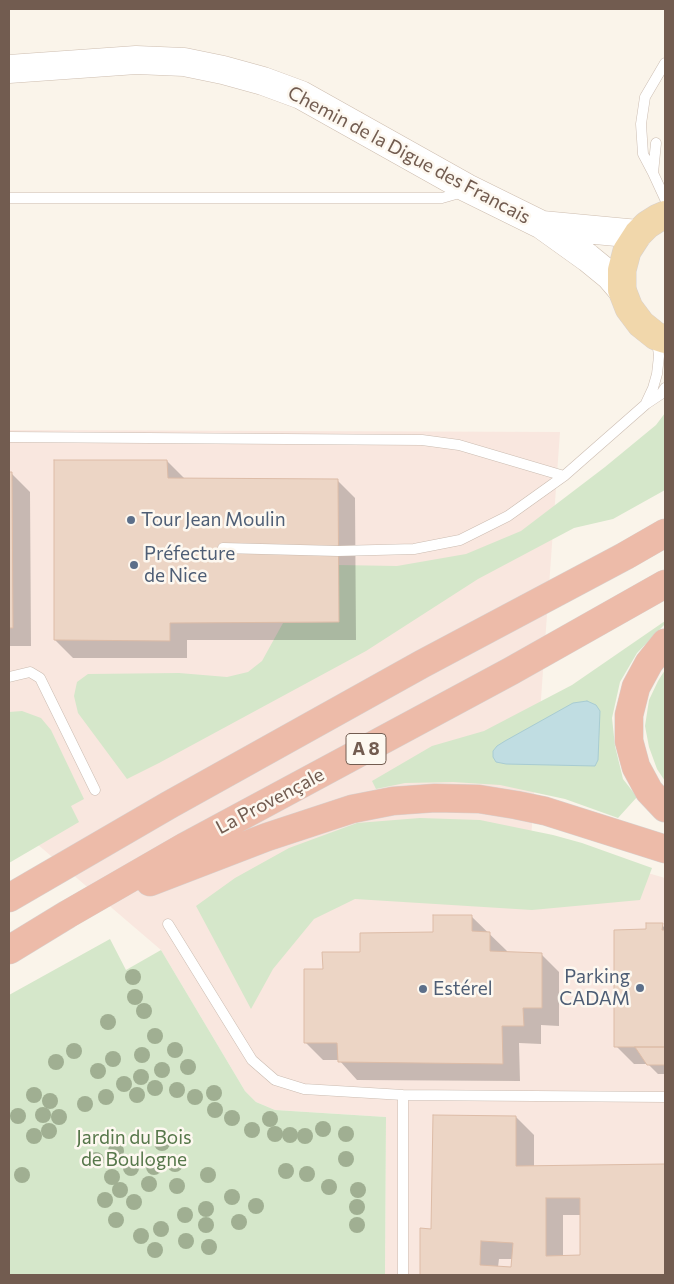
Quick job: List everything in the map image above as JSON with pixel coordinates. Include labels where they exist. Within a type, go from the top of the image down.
[{"type":"highway","name":"A 8","points":[[9,898],[169,804],[422,664],[665,534]]},
{"type":"highway","name":"La Provençale","points":[[9,950],[186,846],[511,671],[665,584]]},
{"type":"highway","points":[[665,643],[650,663],[636,687],[629,715],[629,741],[636,768],[649,791],[665,808]]},
{"type":"highway","points":[[68,914],[284,831],[352,809],[393,801],[435,798],[479,799],[516,805],[545,811],[665,849]]},
{"type":"main road","name":"Chemin de la Digue des Francais","points":[[9,69],[136,60],[184,62],[263,81],[301,95],[467,188],[542,225]]},
{"type":"main road","points":[[622,290],[622,270],[627,251],[638,234],[647,225],[665,215]]},
{"type":"main road","points":[[542,225],[638,234]]},
{"type":"main road","points":[[542,225],[610,276],[622,290],[629,308],[641,324],[661,338]]},
{"type":"lane","points":[[665,63],[645,97],[642,124],[643,154],[665,199]]},
{"type":"lane","points":[[653,173],[656,143]]},
{"type":"lane","points":[[9,198],[442,198],[467,188]]},
{"type":"lane","points":[[646,404],[657,374],[661,338]]},
{"type":"lane","points":[[223,548],[414,549],[460,540],[508,516],[564,476],[646,404],[661,394],[665,388]]},
{"type":"lane","points":[[9,437],[422,440],[458,445],[564,476]]},
{"type":"lane","points":[[9,677],[30,672],[40,678],[95,790]]},
{"type":"lane","points":[[168,924],[252,1060],[275,1080],[304,1089],[403,1095],[665,1097]]},
{"type":"lane","points":[[403,1095],[403,1275]]},
{"type":"shaded area","points":[[9,430],[560,432],[531,839],[665,878],[665,1275],[385,1275],[386,1117],[275,1110],[256,1102],[245,1091],[161,950],[9,820]]},
{"type":"green space","points":[[665,413],[665,490],[613,519],[574,528],[478,579],[366,651],[159,763],[127,779],[78,713],[74,696],[77,682],[88,674],[179,673],[227,677],[248,672],[262,661],[283,623],[339,622],[338,565],[397,566],[466,554],[521,531],[605,467],[656,425]]},
{"type":"green space","points":[[665,621],[665,624],[637,653],[620,682],[612,718],[615,746],[623,779],[637,797],[618,818],[565,799],[500,785],[453,782],[405,783],[376,789],[372,781],[432,746],[484,731],[572,685]]},
{"type":"green space","points":[[665,670],[665,781],[657,769],[649,747],[645,726],[649,700]]},
{"type":"green space","points":[[22,711],[41,718],[51,730],[84,799],[71,806],[79,822],[9,863],[9,712]]},
{"type":"green space","points":[[420,818],[480,820],[553,835],[582,843],[652,868],[640,900],[532,910],[355,899],[314,919],[273,969],[251,1009],[196,906],[235,878],[289,848],[357,823]]},
{"type":"green space","name":"Jardin du Bois de Boulogne","points":[[110,939],[126,970],[161,950],[245,1091],[256,1102],[275,1110],[386,1117],[385,1275],[9,1275],[9,995]]},
{"type":"water","points":[[587,701],[596,705],[600,711],[598,760],[595,766],[506,764],[496,762],[493,757],[493,751],[497,746],[573,703]]},
{"type":"building","points":[[54,460],[167,460],[168,478],[338,479],[339,622],[170,623],[170,641],[54,640]]},
{"type":"building","points":[[9,472],[12,472],[13,628],[9,628]]},
{"type":"building","name":"Estérel","points":[[433,915],[472,915],[472,931],[490,932],[490,951],[542,953],[542,1008],[523,1008],[524,1026],[502,1026],[503,1064],[338,1062],[337,1043],[304,1043],[304,969],[323,969],[322,952],[360,952],[360,933],[433,932]]},
{"type":"building","name":"Parking CADAM","points":[[646,923],[663,923],[662,930],[665,930],[665,1047],[614,1047],[614,930],[646,929]]},
{"type":"building","points":[[635,1047],[665,1047],[665,1065],[647,1065]]},
{"type":"building","points":[[433,1115],[516,1116],[516,1166],[665,1164],[665,1275],[420,1275],[420,1228],[431,1229]],"holes":[[[546,1198],[580,1198],[580,1255],[546,1256]],[[481,1241],[513,1243],[511,1267],[480,1265]]]},
{"type":"place","name":"Tour Jean Moulin","points":[[131,520]]},
{"type":"place","name":"Préfecture de Nice","points":[[134,565]]},
{"type":"place","name":"Parking CADAM","points":[[640,988]]},
{"type":"place","name":"Estérel","points":[[423,989]]}]
